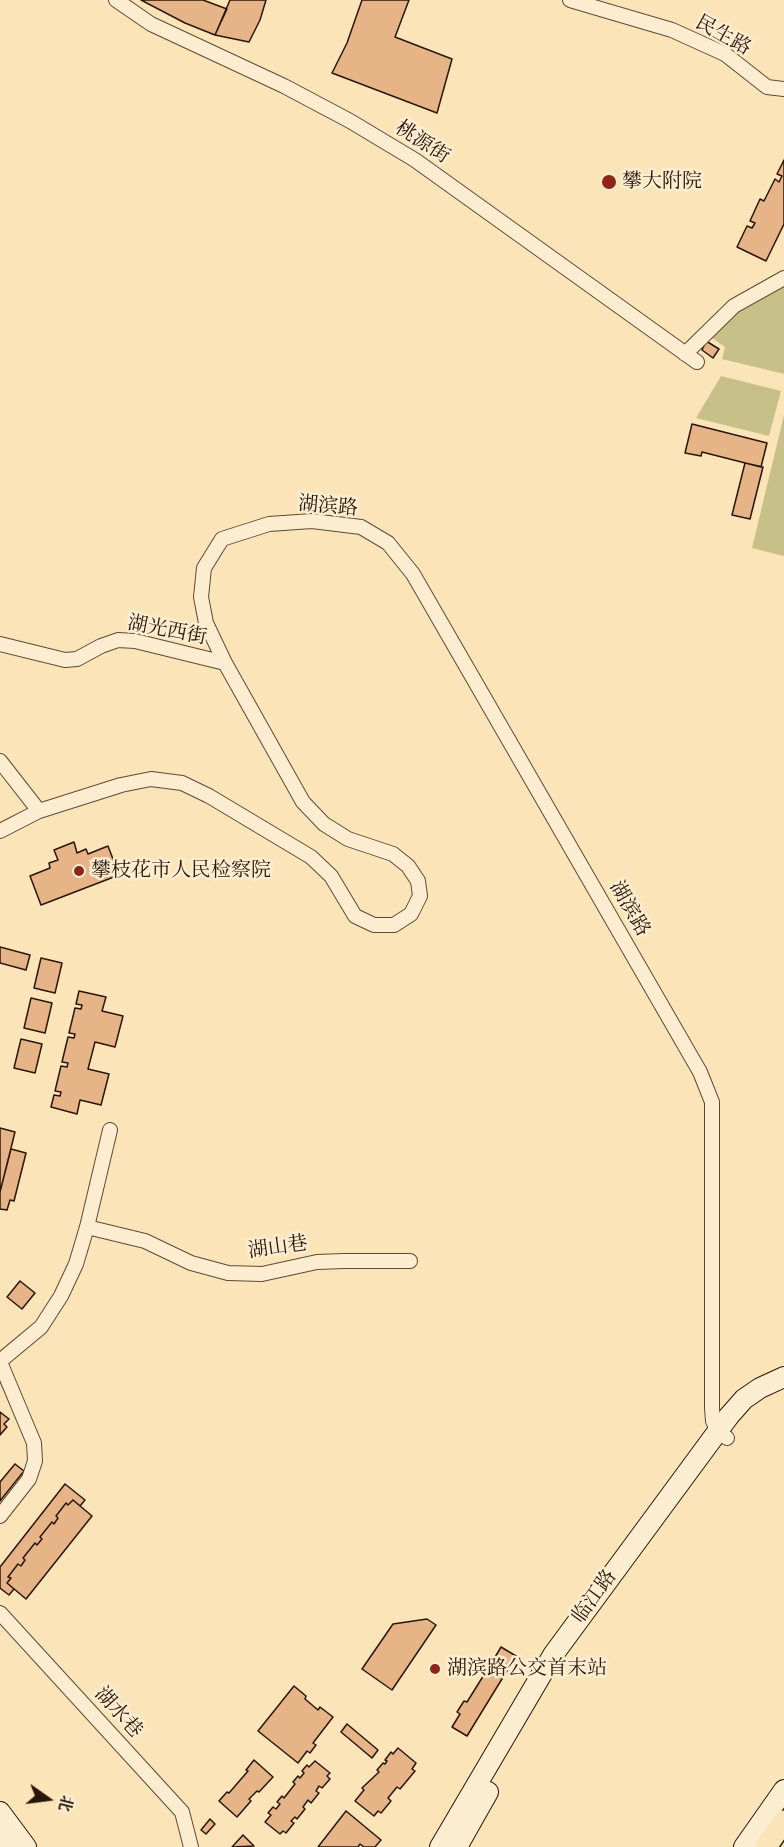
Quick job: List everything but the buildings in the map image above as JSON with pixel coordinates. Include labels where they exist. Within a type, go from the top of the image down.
[{"type":"main road","name":"临江路","points":[[456,1847],[563,1661],[744,1399],[760,1388],[784,1377]]},
{"type":"main road","name":"临江路","points":[[440,1847],[553,1655],[722,1434],[753,1407],[784,1391]]},
{"type":"main road","points":[[744,1847],[784,1790]]},
{"type":"main road","points":[[0,1812],[27,1847]]},
{"type":"main road","points":[[766,1847],[784,1821]]},
{"type":"main road","points":[[0,1835],[8,1847]]},
{"type":"street","name":"桃源街","points":[[117,0],[151,24],[284,86],[350,121],[405,154],[691,358],[734,306],[784,278]]},
{"type":"street","name":"民生路","points":[[570,0],[672,30],[725,54],[767,87],[784,89]]},
{"type":"street","name":"湖滨路","points":[[0,831],[39,811],[122,785],[151,779],[182,783],[209,796],[311,857],[331,876],[355,916],[374,925],[394,925],[411,914],[420,896],[418,880],[408,866],[393,854],[348,840],[324,824],[303,802],[225,663],[206,623],[201,597],[204,568],[222,539],[269,524],[312,521],[361,527],[388,543],[413,574],[694,1061],[712,1102],[711,1408],[713,1421],[722,1434]]},
{"type":"street","name":"湖光西街","points":[[0,644],[65,660],[77,659],[118,640],[135,641],[225,663]]},
{"type":"street","points":[[0,761],[39,811]]},
{"type":"street","points":[[0,1516],[29,1479],[35,1461],[34,1443],[0,1362],[41,1327],[61,1296],[76,1264],[87,1227],[110,1130]]},
{"type":"street","name":"湖山巷","points":[[87,1227],[145,1241],[191,1263],[228,1273],[262,1274],[344,1260],[410,1261]]},
{"type":"street","name":"湖水巷","points":[[0,1613],[182,1812],[190,1847]]},
{"type":"shaded area","points":[[784,287],[784,374],[722,359],[725,347],[712,338],[736,314]]},
{"type":"shaded area","points":[[721,376],[781,391],[769,436],[696,418]]},
{"type":"shaded area","points":[[784,415],[784,556],[752,548]]},
{"type":"place","name":"攀大附院","points":[[609,182]]},
{"type":"place","name":"攀枝花市人民检察院","points":[[79,871]]},
{"type":"place","name":"湖滨路公交首末站","points":[[435,1669]]}]
